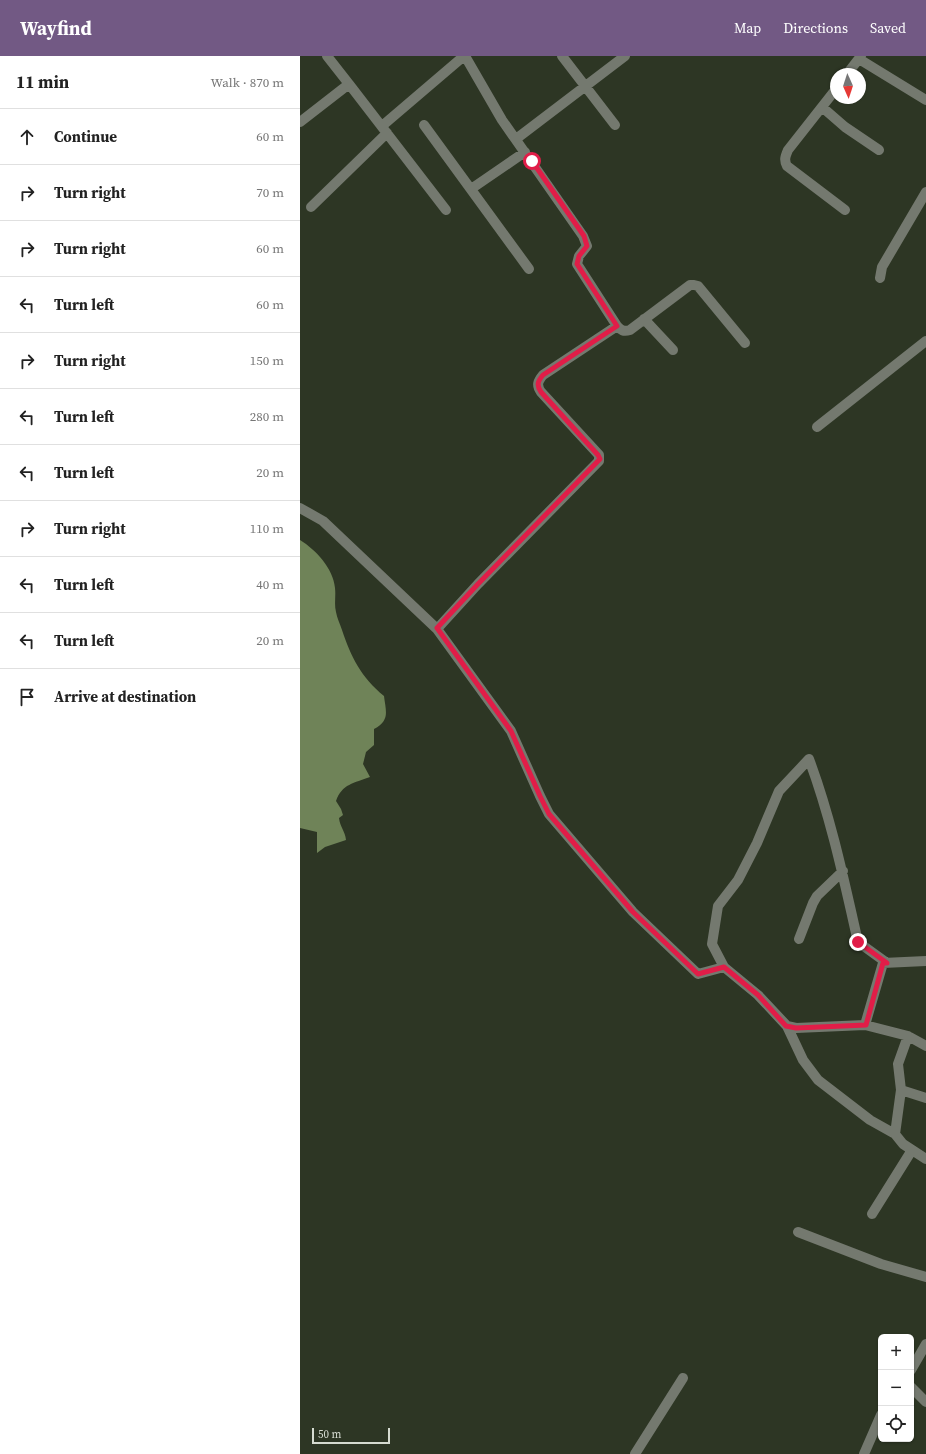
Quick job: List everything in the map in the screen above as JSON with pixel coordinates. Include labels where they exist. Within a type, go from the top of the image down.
[{"type":"street","points":[[327,56],[446,210]]},
{"type":"street","points":[[311,207],[384,130],[465,56],[502,120],[584,236],[587,246],[579,256],[577,264],[617,326],[625,331],[630,330],[690,285],[694,285],[698,286],[745,343]]},
{"type":"street","points":[[562,56],[615,125]]},
{"type":"street","points":[[516,139],[625,56]]},
{"type":"street","points":[[852,68],[860,58],[926,100]]},
{"type":"street","points":[[300,122],[349,84]]},
{"type":"street","points":[[830,96],[788,150],[785,157],[785,162],[787,166],[845,210]]},
{"type":"street","points":[[822,107],[845,127],[879,150]]},
{"type":"street","points":[[424,125],[528,269]]},
{"type":"street","points":[[471,190],[525,152]]},
{"type":"street","points":[[880,278],[882,267],[926,192]]},
{"type":"street","points":[[644,319],[673,350]]},
{"type":"street","points":[[437,628],[478,584],[599,461],[598,455],[541,392],[537,385],[543,375],[617,326]]},
{"type":"street","points":[[817,427],[926,341]]},
{"type":"street","points":[[300,508],[323,521],[437,628],[511,731],[549,814],[633,912],[698,974],[724,967]]},
{"type":"street","points":[[887,963],[858,942],[843,871],[809,759],[779,791],[757,843],[738,880],[718,906],[712,944],[724,967],[758,995],[786,1026],[803,1060],[818,1080],[870,1120],[895,1134],[903,1144],[926,1159]]},
{"type":"street","points":[[799,939],[817,896],[843,871]]},
{"type":"street","points":[[866,1025],[883,963],[926,961]]},
{"type":"street","points":[[786,1026],[796,1028],[866,1025],[908,1036],[926,1046]]},
{"type":"street","points":[[895,1134],[901,1090],[898,1064],[908,1036]]},
{"type":"street","points":[[901,1090],[926,1098]]},
{"type":"street","points":[[872,1214],[912,1150]]},
{"type":"street","points":[[798,1232],[881,1264],[926,1277]]},
{"type":"street","points":[[914,1365],[926,1344]]},
{"type":"street","points":[[635,1454],[683,1378]]},
{"type":"street","points":[[914,1390],[926,1402]]},
{"type":"street","points":[[864,1454],[878,1423]]},
{"type":"shaded area","points":[[300,540],[318,554],[331,573],[335,588],[336,614],[345,640],[353,658],[363,674],[384,696],[386,711],[383,722],[374,729],[374,745],[366,752],[363,764],[370,777],[349,785],[342,791],[336,801],[343,815],[339,818],[346,840],[325,847],[317,853],[317,832],[300,828]]},
{"type":"route","points":[[532,161],[584,236],[587,246],[579,256],[577,264],[617,326],[543,375],[537,385],[541,392],[600,457],[600,459],[437,628],[511,731],[549,814],[633,912],[698,974],[724,967],[758,995],[786,1026],[796,1028],[866,1025],[883,963],[887,963],[858,942]]}]
